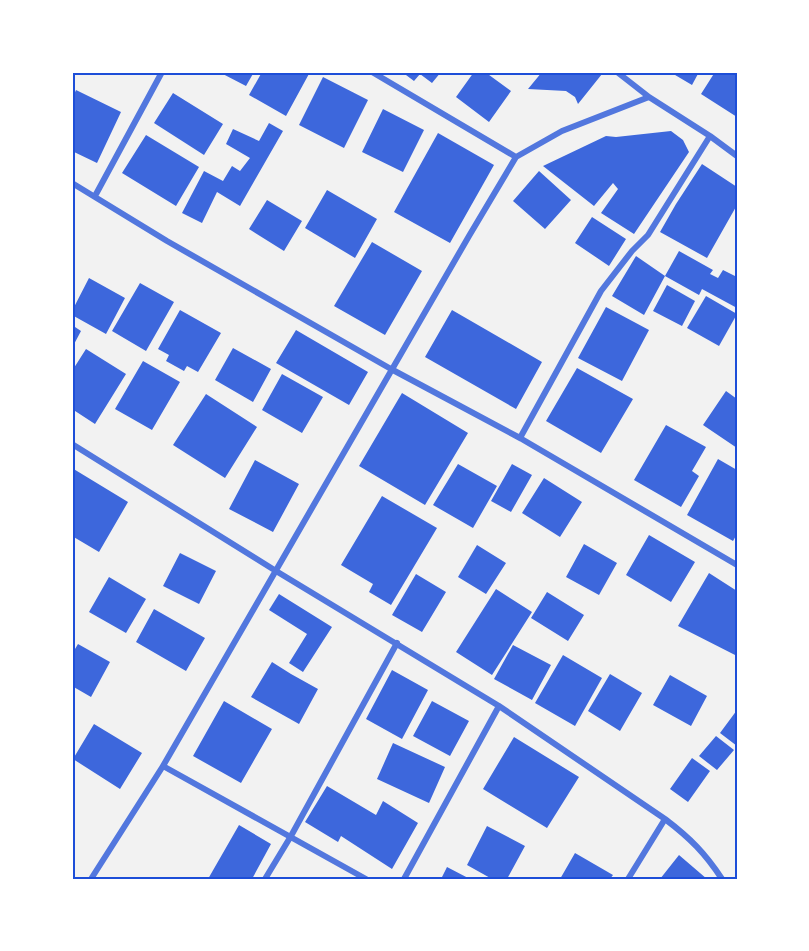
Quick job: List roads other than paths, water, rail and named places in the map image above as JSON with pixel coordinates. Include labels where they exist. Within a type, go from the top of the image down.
[{"type":"street","points":[[95,196],[162,72]]},
{"type":"street","points":[[372,72],[516,157]]},
{"type":"street","points":[[617,72],[649,97],[737,156]]},
{"type":"street","points":[[91,879],[163,766],[391,369],[516,157],[562,131],[649,97]]},
{"type":"street","points":[[520,438],[601,291],[632,251],[648,235],[710,136]]},
{"type":"street","points":[[72,183],[166,241],[391,369],[520,438],[737,564]]},
{"type":"street","points":[[72,444],[499,706],[665,819],[688,837],[711,862],[722,879]]},
{"type":"street","points":[[265,879],[397,644]]},
{"type":"street","points":[[404,879],[499,706]]},
{"type":"street","points":[[163,766],[366,879]]},
{"type":"street","points":[[628,879],[665,819]]}]
